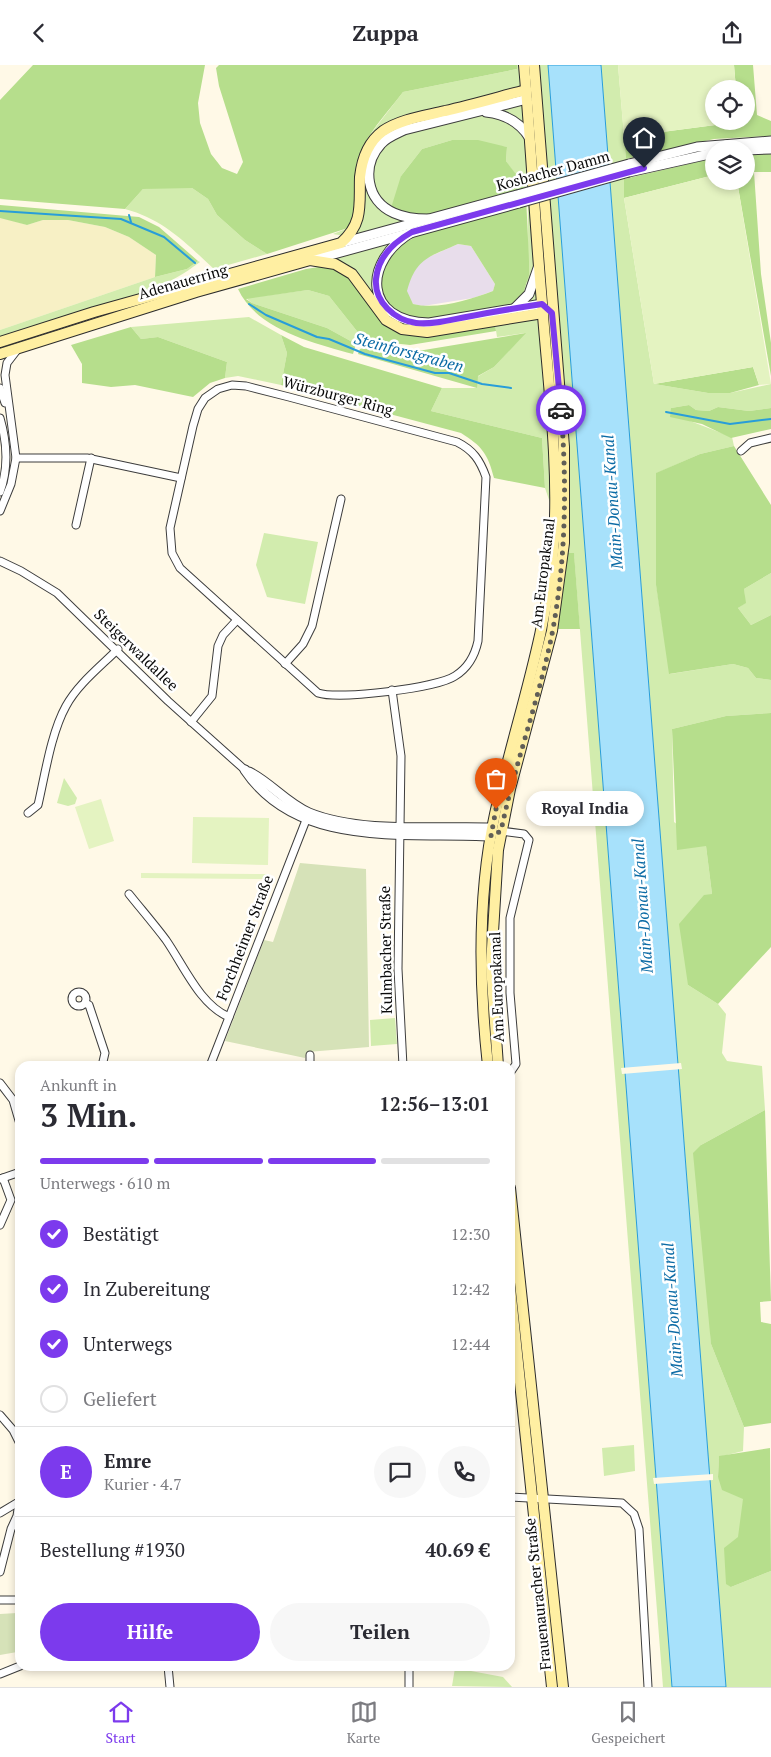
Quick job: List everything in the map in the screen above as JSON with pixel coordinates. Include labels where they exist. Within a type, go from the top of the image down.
[{"type":"main road","name":"Am Europakanal","points":[[487,1061],[483,1018],[481,951],[483,904],[495,832],[542,630],[554,542],[553,447],[547,308],[531,95],[524,65]]},
{"type":"main road","name":"Am Europakanal","points":[[534,65],[529,137],[539,262],[547,308]]},
{"type":"main road","points":[[341,243],[351,233],[360,210],[360,178],[366,151],[384,131],[406,121],[531,95]]},
{"type":"main road","name":"Adenauerring","points":[[236,278],[341,243]]},
{"type":"main road","points":[[310,260],[335,264],[352,274],[386,320],[393,325],[414,332],[440,330],[547,308]]},
{"type":"main road","name":"Adenauerring","points":[[0,342],[94,312],[310,260]]},
{"type":"main road","name":"Adenauerring","points":[[0,354],[213,284]]},
{"type":"main road","name":"Am Europakanal","points":[[495,832],[491,939],[493,1011],[498,1061]]},
{"type":"main road","points":[[515,1247],[538,1498]]},
{"type":"main road","points":[[515,1325],[538,1498]]},
{"type":"main road","name":"Frauenauracher Straße","points":[[538,1498],[552,1687]]},
{"type":"main road","name":"Frauenauracher Straße","points":[[538,1498],[563,1687]]},
{"type":"street","points":[[428,219],[394,214],[379,203],[370,187],[368,177],[372,157],[382,143],[404,130],[479,112],[531,95]]},
{"type":"street","points":[[479,112],[495,113],[510,119],[522,127],[529,137]]},
{"type":"street","name":"Kosbacher Damm","points":[[374,238],[412,232],[697,147],[771,141]]},
{"type":"street","points":[[755,150],[771,149]]},
{"type":"street","name":"Kosbacher Damm","points":[[629,168],[705,155]]},
{"type":"street","name":"Kosbacher Damm","points":[[374,238],[428,219],[518,199]]},
{"type":"street","points":[[412,232],[399,240],[386,253],[376,279],[380,299],[396,316],[417,323],[429,323],[515,308],[547,308]]},
{"type":"street","name":"Adenauerring","points":[[341,243],[374,238]]},
{"type":"street","name":"Adenauerring","points":[[310,260],[374,238]]},
{"type":"street","points":[[515,308],[529,294],[539,262]]},
{"type":"street","points":[[0,511],[11,484],[16,458],[5,375],[7,363],[19,348]]},
{"type":"street","name":"Würzburger Ring","points":[[232,385],[246,386],[446,439],[467,447],[481,463],[486,477],[476,650],[463,670],[446,681],[392,690],[329,696],[311,688],[237,621],[180,569],[172,553],[170,528],[198,409],[205,398],[218,389],[232,385]]},
{"type":"street","points":[[0,388],[10,418]]},
{"type":"street","points":[[0,418],[7,451],[6,469],[0,492]]},
{"type":"street","points":[[741,451],[750,443],[771,438]]},
{"type":"street","points":[[16,458],[91,458],[181,478]]},
{"type":"street","points":[[76,525],[91,458]]},
{"type":"street","points":[[285,664],[303,644],[312,626],[341,499]]},
{"type":"street","name":"Steigerwaldallee","points":[[0,561],[21,571],[57,593],[118,649],[191,722],[245,770],[251,779],[274,801],[307,816],[348,830],[400,829],[495,832]]},
{"type":"street","points":[[191,722],[212,696],[218,647],[223,635],[237,621]]},
{"type":"street","points":[[28,813],[38,805],[60,718],[67,704],[83,683],[118,649]]},
{"type":"street","name":"Kulmbacher Straße","points":[[392,690],[401,756],[398,969],[403,1061]]},
{"type":"street","name":"Forchheimer Straße","points":[[212,1061],[307,816]]},
{"type":"street","name":"Am Europakanal","points":[[495,832],[524,834],[528,840],[510,918],[510,993],[515,1068]]},
{"type":"street","points":[[129,894],[164,937],[204,998],[219,1013],[229,1017]]},
{"type":"street","points":[[85,1003],[89,1005],[104,1053],[103,1061]]},
{"type":"street","points":[[310,1055],[310,1061]]},
{"type":"street","points":[[0,1083],[13,1099],[15,1106]]},
{"type":"street","points":[[0,1225],[11,1200],[2,1178],[15,1174]]},
{"type":"street","points":[[0,1415],[15,1434]]},
{"type":"street","points":[[515,1497],[538,1498]]},
{"type":"street","name":"Frauenauracher Straße","points":[[538,1498],[622,1503],[634,1514],[639,1529],[648,1687]]},
{"type":"street","points":[[0,1513],[15,1504]]},
{"type":"street","points":[[0,1572],[15,1520]]},
{"type":"street","points":[[0,1600],[15,1600]]},
{"type":"street","points":[[0,1673],[15,1668]]},
{"type":"street","points":[[168,1671],[170,1687]]},
{"type":"street","points":[[409,1671],[409,1687]]},
{"type":"shaded area","points":[[0,217],[27,225],[43,220],[68,220],[105,227],[129,237],[156,255],[155,277],[0,330]]},
{"type":"shaded area","points":[[458,244],[471,246],[495,284],[493,291],[473,298],[423,306],[413,304],[406,291],[411,276],[422,260]]},
{"type":"green space","points":[[33,65],[205,65],[198,103],[200,123],[211,154],[222,168],[237,174],[243,162],[219,86],[216,68],[219,65],[517,65],[517,69],[403,92],[380,121],[360,153],[355,178],[358,204],[348,228],[267,254],[245,240],[217,215],[208,199],[192,188],[143,189],[125,209],[0,199],[0,100]]},
{"type":"green space","points":[[517,65],[548,65],[672,1687],[663,1687],[574,554],[567,553],[545,488],[542,438],[431,411],[442,388],[477,388],[477,377],[494,367],[525,333],[497,337],[495,324],[506,306],[527,292],[524,291],[527,283],[528,205],[525,174],[515,174],[506,161],[507,147],[452,140],[422,149],[401,176],[407,221],[351,237],[333,234],[348,228],[358,197],[355,176],[359,158],[369,136],[403,92],[517,69]]},
{"type":"green space","points":[[601,65],[618,65],[626,159],[624,198],[654,384],[708,393],[730,393],[771,384],[771,408],[749,411],[718,407],[709,411],[696,410],[689,405],[671,408],[690,421],[732,437],[734,446],[700,454],[657,473],[656,584],[670,674],[733,664],[748,668],[756,678],[771,680],[771,713],[726,716],[672,729],[674,822],[706,846],[712,894],[688,985],[718,1004],[726,1014],[722,1053],[727,1061],[762,1066],[765,1110],[701,1145],[711,1344],[744,1427],[743,1451],[719,1457],[718,1477],[746,1497],[731,1587],[771,1571],[771,1687],[726,1687]]},
{"type":"green space","points":[[618,65],[734,65],[735,80],[705,80],[705,126],[624,137]]},
{"type":"green space","points":[[734,65],[753,65],[754,80],[735,80]]},
{"type":"green space","points":[[755,90],[757,115],[771,121],[771,136],[705,140],[626,159],[624,137],[705,126],[705,130],[755,130]]},
{"type":"green space","points":[[452,140],[478,140],[507,147],[506,161],[515,173],[525,174],[529,275],[524,291],[527,292],[517,302],[459,316],[426,318],[410,316],[397,310],[386,300],[380,283],[386,261],[401,244],[412,239],[407,221],[391,208],[401,176],[422,149]],"holes":[[[458,244],[471,246],[495,284],[493,291],[464,301],[443,305],[423,306],[413,304],[407,291],[419,265],[431,256]]]},
{"type":"green space","points":[[771,153],[771,172],[755,172],[755,154]]},
{"type":"green space","points":[[705,160],[705,177],[624,198],[624,179]]},
{"type":"green space","points":[[705,177],[705,190],[739,190],[771,384],[759,385],[753,367],[654,384],[624,198]]},
{"type":"green space","points":[[159,187],[192,188],[208,199],[217,215],[245,240],[267,254],[214,269],[173,233],[139,213],[125,209],[143,189]]},
{"type":"green space","points":[[755,187],[761,274],[771,343],[771,376],[739,190],[755,190]]},
{"type":"green space","points":[[0,205],[139,217],[159,227],[198,261],[187,269],[155,277],[156,255],[129,237],[105,227],[68,220],[43,220],[27,225],[0,218]]},
{"type":"green space","points":[[394,240],[381,254],[376,268],[375,283],[378,301],[330,259]]},
{"type":"green space","points":[[198,261],[200,262],[182,274],[150,289],[150,293],[0,338],[0,330],[155,277],[187,269]]},
{"type":"green space","points":[[325,266],[336,269],[355,282],[391,327],[495,324],[496,331],[410,345],[364,340],[329,296],[308,290],[246,299],[252,303],[327,328],[356,344],[353,354],[304,339],[272,325],[258,315],[238,289],[306,269]]},
{"type":"green space","points":[[308,290],[329,296],[364,340],[356,344],[327,328],[252,303],[246,298]]},
{"type":"green space","points":[[249,317],[281,335],[287,353],[281,385],[238,376],[225,378],[227,362],[158,337],[141,339],[131,327]]},
{"type":"green space","points":[[131,327],[141,339],[158,337],[227,362],[225,378],[210,383],[193,397],[135,385],[111,387],[82,383],[82,364],[71,345]]},
{"type":"green space","points":[[526,333],[494,367],[478,376],[477,388],[358,354],[360,349],[368,346],[391,351],[418,351]]},
{"type":"green space","points":[[281,335],[304,347],[442,388],[431,411],[542,438],[545,488],[494,478],[483,451],[461,433],[281,385],[287,353]]},
{"type":"green space","points":[[753,367],[759,385],[730,393],[708,393],[654,384]]},
{"type":"green space","points":[[689,405],[696,410],[709,411],[718,407],[749,411],[771,408],[771,429],[731,438],[702,424],[670,417],[671,408]]},
{"type":"green space","points":[[734,446],[771,505],[771,573],[744,589],[746,603],[738,608],[751,625],[771,615],[771,680],[756,678],[748,668],[733,664],[669,674],[656,585],[656,473],[700,454]]},
{"type":"green space","points":[[264,533],[318,542],[305,604],[267,597],[256,565]]},
{"type":"green space","points":[[567,553],[574,553],[580,629],[556,629]]},
{"type":"green space","points":[[771,573],[771,615],[751,625],[738,608],[745,603],[744,589]]},
{"type":"green space","points":[[771,713],[771,947],[718,1004],[688,985],[679,924],[704,895],[712,894],[706,846],[677,850],[672,729],[726,716]]},
{"type":"green space","points":[[64,778],[77,798],[75,804],[68,806],[57,803]]},
{"type":"green space","points":[[101,799],[114,841],[89,849],[75,807]]},
{"type":"green space","points":[[583,799],[588,799],[589,816],[565,818],[564,808],[582,804]]},
{"type":"green space","points":[[193,817],[269,818],[268,865],[192,863]]},
{"type":"green space","points":[[300,863],[366,869],[369,1047],[307,1052],[305,1058],[225,1041],[264,940],[273,942]]},
{"type":"green space","points":[[141,873],[270,874],[270,879],[141,878]]},
{"type":"green space","points":[[395,1018],[397,1044],[371,1046],[370,1020]]},
{"type":"green space","points":[[765,1110],[771,1301],[760,1302],[761,1322],[771,1324],[771,1423],[744,1427],[711,1344],[693,1153],[701,1145]]},
{"type":"green space","points":[[634,1445],[635,1471],[604,1476],[602,1448]]},
{"type":"green space","points":[[770,1448],[771,1571],[731,1587],[726,1584],[724,1548],[738,1537],[743,1499],[722,1490],[718,1477],[719,1456]]},
{"type":"green space","points":[[15,1613],[15,1652],[0,1655],[0,1614]]},
{"type":"green space","points":[[454,1671],[471,1671],[503,1677],[512,1687],[452,1686]]},
{"type":"water","name":"Main-Donau-Kanal","points":[[548,65],[601,65],[726,1687],[672,1687]]},
{"type":"pier","points":[[681,1063],[682,1069],[622,1074],[621,1068]]},
{"type":"pier","points":[[713,1474],[713,1480],[654,1484],[653,1478]]},
{"type":"waterway","name":"Steinforstgraben","points":[[0,211],[121,219],[164,237],[195,263]]},
{"type":"waterway","name":"Steinforstgraben","points":[[129,215],[131,222]]},
{"type":"waterway","name":"Steinforstgraben","points":[[249,304],[266,315],[317,337],[329,339],[365,354],[435,373],[449,373],[482,384],[511,388]]},
{"type":"waterway","name":"Steinforstgraben","points":[[666,412],[730,424],[771,419]]},
{"type":"way so far","points":[[496,809],[491,836],[501,831],[510,789],[552,631],[560,588],[566,505],[561,410]]},
{"type":"place","name":"Royal India","points":[[496,809]]},
{"type":"route","points":[[561,410],[552,313],[542,304],[429,323],[417,323],[396,316],[380,299],[376,279],[379,267],[392,246],[412,232],[644,168]]}]
